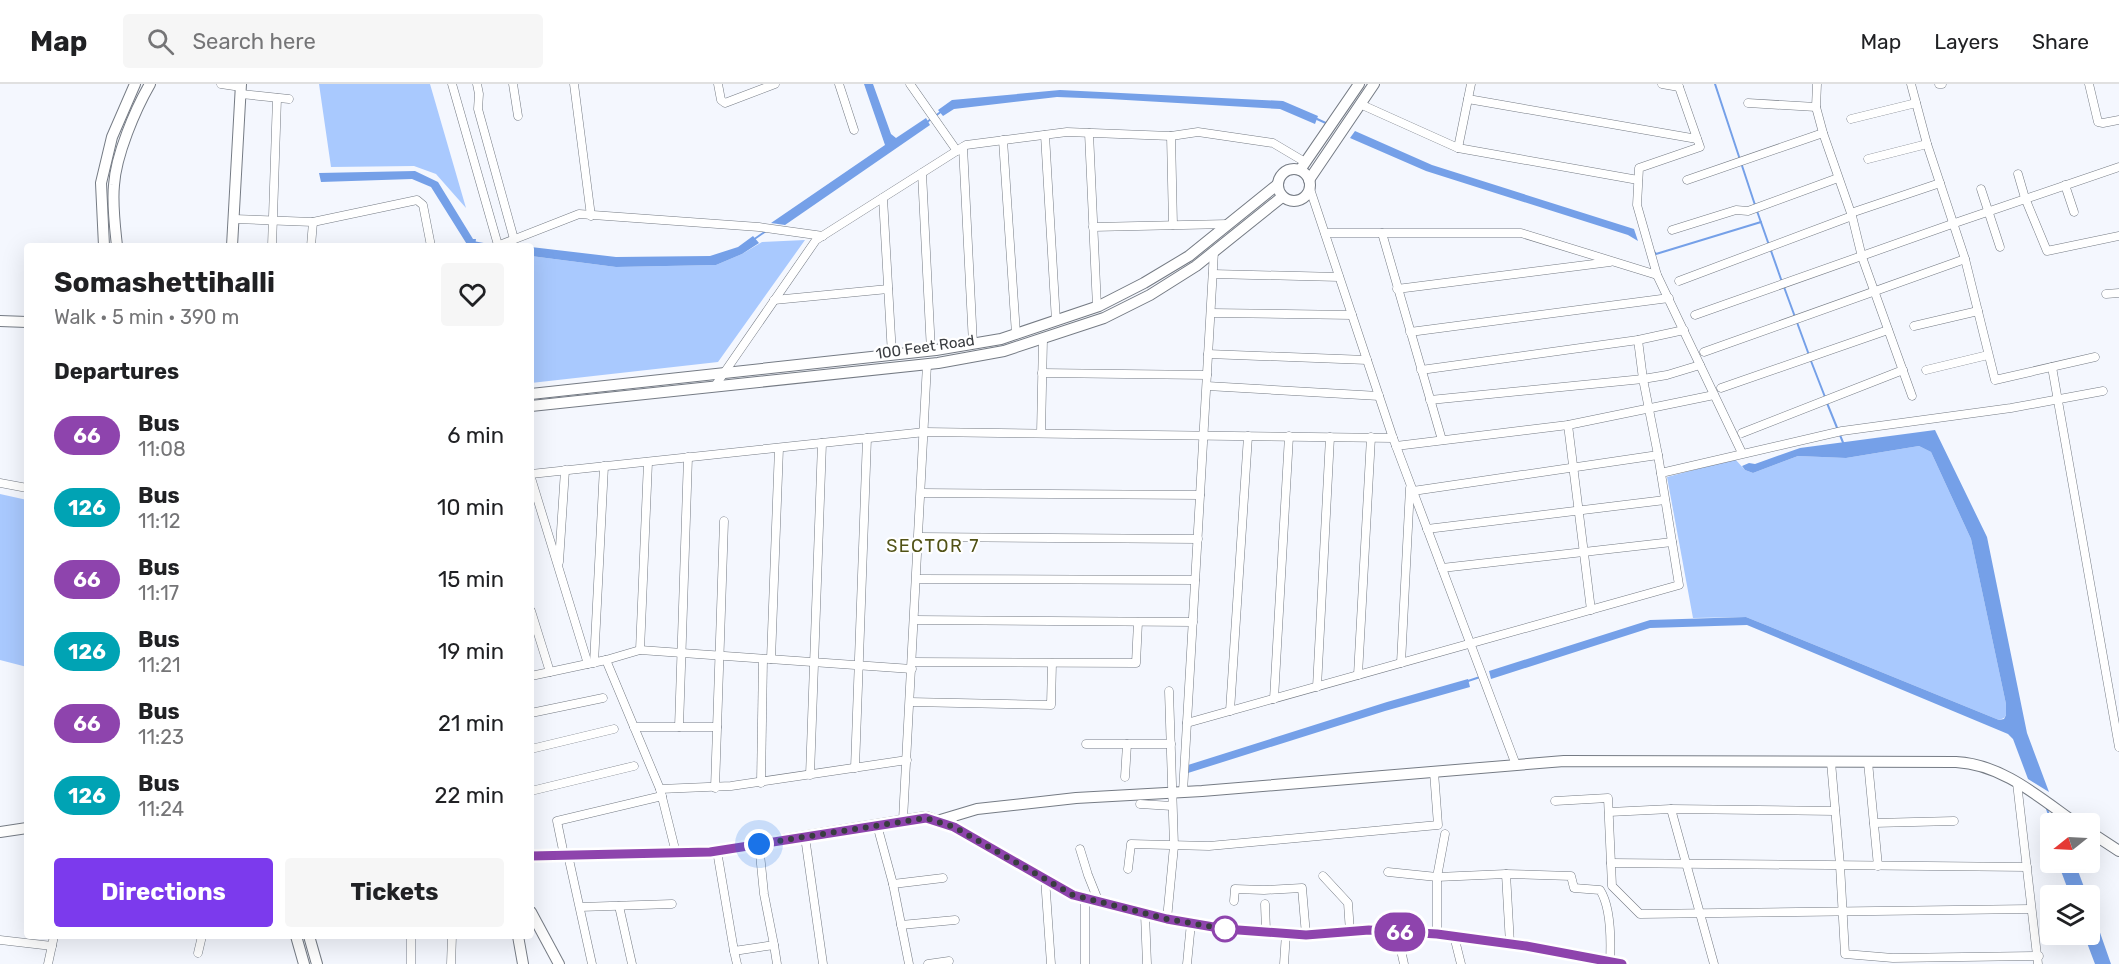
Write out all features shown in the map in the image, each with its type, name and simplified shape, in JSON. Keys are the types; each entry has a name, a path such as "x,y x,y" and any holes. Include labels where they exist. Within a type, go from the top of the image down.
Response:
{"street":[{"path":"104,243 101,183 112,137 135,84"},
{"path":"117,243 114,184 124,141 142,97 150,84"},
{"path":"220,84 289,99"},
{"path":"452,84 496,243"},
{"path":"477,84 478,109 512,240"},
{"path":"513,84 518,116"},
{"path":"574,84 591,216"},
{"path":"718,84 721,100 725,104 775,84"},
{"path":"839,84 854,130"},
{"path":"910,84 935,122 960,149 973,344"},
{"name":"100 Feet Road","path":"534,394 931,351 1016,334 1097,306 1144,284 1189,256 1277,185 1279,176 1286,170 1303,166 1359,84"},
{"path":"1309,184 1374,84"},
{"path":"1458,148 1471,84"},
{"path":"1662,84 1679,86 1700,147 1639,168 1637,205 1657,275 1742,453"},
{"path":"1817,84 1816,106 1823,133 1851,214 1862,257 1912,396"},
{"path":"1911,84 1927,144 1965,259 1995,380 2095,357"},
{"path":"2089,84 2098,122 2119,120"},
{"path":"232,243 241,88"},
{"path":"272,243 277,98"},
{"path":"1468,99 1697,139"},
{"path":"1748,103 1816,106"},
{"path":"1851,119 1916,103"},
{"path":"1360,104 1458,148 1638,180"},
{"path":"715,386 816,240 960,149 1004,140 1068,132 1171,136 1198,132 1273,143 1303,166 1393,438 1516,765"},
{"path":"1089,133 1097,306"},
{"path":"1687,180 1823,133"},
{"path":"1045,135 1056,321"},
{"path":"1171,136 1173,225"},
{"path":"1004,140 1016,334"},
{"path":"1868,159 1927,144"},
{"path":"1695,315 2119,167"},
{"path":"922,173 931,351"},
{"path":"2018,174 2046,251 2119,236"},
{"path":"1672,230 1736,210 1756,208 1838,178"},
{"path":"1679,281 1851,214 1940,183"},
{"name":"100 Feet Road","path":"534,406 927,364 1004,351 1104,318 1150,295 1196,266 1282,197 1297,201 1305,197 1309,184"},
{"path":"2065,184 2074,212"},
{"path":"1277,185 1282,197"},
{"path":"1981,189 2000,248"},
{"path":"883,198 892,355"},
{"path":"234,219 313,222 417,200 423,205 430,243"},
{"path":"504,243 579,214 783,230 823,236"},
{"path":"311,243 313,222"},
{"path":"1093,227 1228,224"},
{"path":"1325,233 1521,233 1657,275"},
{"path":"1382,233 1442,440"},
{"path":"1167,919 1174,846 1172,806 1178,792 1187,723 1214,251"},
{"path":"1704,352 1965,259"},
{"path":"1397,289 1612,262"},
{"path":"1213,274 1339,277"},
{"path":"774,300 888,289"},
{"path":"2106,294 2119,293"},
{"path":"1410,332 1669,298"},
{"path":"1914,326 1978,311"},
{"path":"1211,313 1352,315"},
{"path":"0,321 24,322"},
{"path":"1421,370 1638,340 1684,330"},
{"path":"1721,388 1888,330"},
{"path":"1041,433 1043,339"},
{"path":"1187,723 1679,585 1638,340"},
{"path":"1208,354 1367,360"},
{"path":"1926,370 1988,355"},
{"path":"903,820 927,364"},
{"path":"1430,400 1667,375 1700,365"},
{"path":"2052,367 2119,747"},
{"path":"1742,433 1903,370"},
{"path":"1042,373 1207,375"},
{"path":"1207,386 1379,396"},
{"path":"1661,473 1842,431 2011,408 2103,391"},
{"path":"1396,446 1568,425 1714,394"},
{"path":"1568,425 1591,610"},
{"path":"534,475 565,470 924,432 1393,438"},
{"path":"1230,711 1248,436"},
{"path":"1274,699 1289,436"},
{"path":"1317,687 1330,437"},
{"path":"1358,675 1371,437"},
{"path":"855,768 867,438"},
{"path":"810,775 822,443"},
{"path":"761,783 779,447"},
{"path":"1412,488 1658,455"},
{"path":"679,727 688,457"},
{"path":"640,650 648,462"},
{"path":"591,663 604,466"},
{"path":"559,569 565,470"},
{"path":"0,483 24,487"},
{"path":"534,486 591,663"},
{"path":"1401,663 1412,488"},
{"path":"921,493 1200,495"},
{"path":"1427,529 1665,500"},
{"path":"715,788 724,521"},
{"path":"919,537 1198,539"},
{"path":"1442,568 1672,542"},
{"path":"917,579 1196,580"},
{"path":"534,621 550,672"},
{"path":"914,621 1193,622"},
{"path":"534,675 606,660 640,650 859,665 1136,663 1138,622"},
{"path":"606,660 661,793 676,853"},
{"path":"910,702 1051,705 1052,663"},
{"path":"1169,691 1171,744 1178,792"},
{"path":"534,712 603,698"},
{"path":"634,728 717,727"},
{"path":"534,748 614,729"},
{"path":"1086,744 1171,744"},
{"path":"1125,777 1127,744"},
{"path":"592,964 580,907 557,821 661,793 761,783 907,760"},
{"path":"937,821 977,809 1076,798 1564,761 1965,762 1992,769 2062,813"},
{"path":"1831,762 1845,954 1893,958 2038,960 2017,783"},
{"path":"1868,762 1878,866"},
{"path":"534,790 634,766"},
{"path":"1128,869 1131,844 1209,846 1438,825 1434,772"},
{"path":"1556,801 1608,798 1612,886 1640,914 2031,909"},
{"path":"1140,804 1172,806"},
{"path":"1609,812 1671,809 1835,811"},
{"path":"1671,809 1714,964"},
{"path":"534,856 717,851 926,818 954,827 1073,895 1167,919 1225,929 1306,935 1350,932 1437,934 1510,944 1562,958 1622,964"},
{"path":"1874,823 1954,821"},
{"path":"877,825 893,884 909,964"},
{"path":"0,832 24,829"},
{"path":"1437,934 1437,877 1445,834"},
{"path":"805,837 823,964"},
{"path":"2100,839 2119,851"},
{"path":"759,844 764,894 777,964"},
{"path":"1080,849 1098,900"},
{"path":"717,851 737,964"},
{"path":"1611,863 2027,867"},
{"path":"1388,872 1437,877 1506,874 1571,876 1574,888 1600,890 1605,897 1611,942 1610,962"},
{"path":"1506,874 1510,944"},
{"path":"1323,876 1348,903 1350,932"},
{"path":"893,884 943,878"},
{"path":"1045,878 1051,964"},
{"path":"1234,901 1234,889 1302,888 1306,935"},
{"path":"1084,898 1085,964"},
{"path":"580,907 672,904"},
{"path":"1264,904 1266,931"},
{"path":"619,906 632,964"},
{"path":"1145,914 1147,964"},
{"path":"534,918 559,964"},
{"path":"900,925 955,920"},
{"path":"1187,964 1191,923"},
{"path":"1397,932 1404,964"},
{"path":"1284,964 1286,933"},
{"path":"1454,936 1461,964"},
{"path":"48,964 53,939"},
{"path":"198,953 201,939"},
{"path":"297,939 304,964"},
{"path":"310,939 317,964"},
{"path":"411,939 411,964"},
{"path":"452,939 452,964"},
{"path":"519,939 523,964"},
{"path":"0,940 52,946"},
{"path":"734,951 774,945"},
{"path":"928,964 949,962"}],"shaded area":[{"path":"319,84 430,84 466,208 436,174 414,166 331,167"},
{"path":"864,84 873,84 891,134 896,138 926,118 930,125 785,225 771,223 885,145"},
{"path":"1060,90 1283,101 1318,116 1315,124 1280,109 1057,97 954,109 943,116 938,110 952,100"},
{"path":"1355,131 1432,165 1634,229 1638,241 1628,235 1426,171 1350,138"},
{"path":"415,171 438,182 473,239 476,239 475,243 466,243 431,187 412,179 321,182 319,173"},
{"path":"753,236 759,243 742,254 716,265 616,267 534,256 534,247 616,257 710,256 738,247"},
{"path":"805,240 718,362 534,383 534,256 616,267 716,265 762,242"},
{"path":"1935,430 1987,537 2027,733 2049,792 2028,779 2013,739 2008,734 1747,625 1650,628 1491,679 1489,671 1650,620 1746,617 1999,720 2004,719 2006,704 1971,539 1931,452 1919,446 1846,458 1798,456 1753,473 1742,466 1749,463 1755,464 1800,448"},
{"path":"1919,446 1931,452 1971,539 2006,704 2006,715 1999,720 1746,617 1693,618 1667,477 1735,459 1745,470 1753,473 1798,456 1846,458"},
{"path":"0,494 24,499 24,666 0,660"},
{"path":"1468,679 1470,687 1385,711 1188,773 1188,765"},
{"path":"2062,873 2079,873 2083,885 2066,885"},
{"path":"2100,933 2111,964 2095,964 2088,945 2100,945"}],"waterway":[{"path":"1715,84 1755,205"},
{"path":"927,122 942,111"},
{"path":"1317,119 1328,124"},
{"path":"1757,211 1782,282"},
{"path":"1653,250 1656,254 1761,222"},
{"path":"753,240 766,231"},
{"path":"473,242 478,243"},
{"path":"1784,287 1809,355"},
{"path":"1811,361 1825,397"},
{"path":"1827,403 1844,445"},
{"path":"1468,681 1480,677"},
{"path":"2046,806 2048,813"}],"bus line":[{"name":"66","path":"534,856 710,852 926,818 954,827 1073,895 1167,919 1225,929 1306,935 1369,930 1437,934 1526,946 1622,964"}],"district":[{"name":"SECTOR 7","path":"933,546"}],"route":[{"path":"759,844 926,818 954,827 1073,895 1167,919 1225,929"}]}
